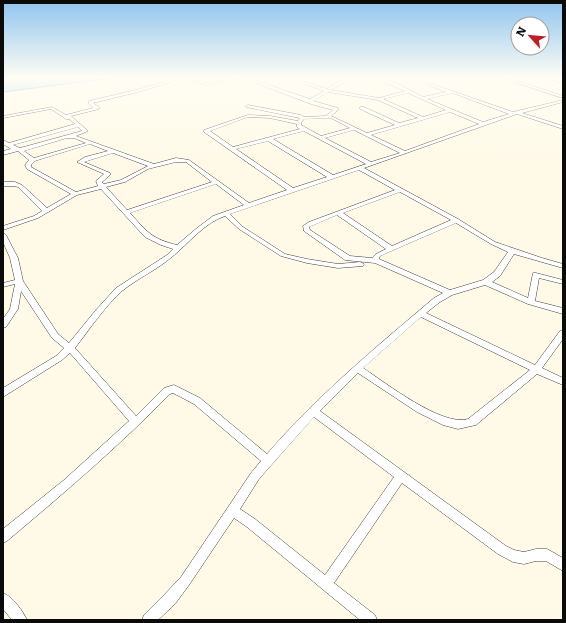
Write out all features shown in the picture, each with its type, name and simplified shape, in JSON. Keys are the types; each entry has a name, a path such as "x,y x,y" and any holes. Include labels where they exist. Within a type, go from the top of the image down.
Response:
{"street":[{"path":"68,118 72,114 96,107"},
{"path":"253,107 303,118 334,118 406,153"},
{"path":"327,117 336,109 329,107"},
{"path":"397,107 422,118"},
{"path":"443,107 483,124"},
{"path":"498,107 563,128"},
{"path":"3,393 45,368 70,348 119,290 169,256 206,223 226,213 248,205 406,153 515,113 539,107"},
{"path":"3,117 52,108 86,131 67,138"},
{"path":"362,108 398,125"},
{"path":"368,134 450,110"},
{"path":"292,190 206,131 248,116 270,117 299,123 299,126 370,164"},
{"path":"299,123 303,118"},
{"path":"9,145 78,125"},
{"path":"320,138 354,128"},
{"path":"231,149 305,129"},
{"path":"3,153 75,137 153,166"},
{"path":"268,139 332,177"},
{"path":"3,142 18,149 32,160"},
{"path":"75,194 29,168 28,165 33,162 32,160 90,143"},
{"path":"113,151 80,161 108,174 99,181 102,187 142,231 154,241 179,248"},
{"path":"3,228 25,222 75,194 123,181 141,170 176,160 184,160 248,205"},
{"path":"359,168 456,220 493,243 512,252 563,266"},
{"path":"125,213 217,182"},
{"path":"3,184 15,184 20,186 46,211"},
{"path":"401,190 311,222 305,228 307,231 345,257 353,260 377,262 449,292"},
{"path":"226,213 241,228 284,255 307,261 338,266 377,262"},
{"path":"338,213 391,249"},
{"path":"377,262 375,257 378,255 456,220"},
{"path":"3,235 14,258 20,281 34,307 55,336 70,348 136,422"},
{"path":"149,620 185,581 255,476 314,411 358,369 437,300 449,292 486,282 497,274 512,252"},
{"path":"531,302 536,275 563,282"},
{"path":"3,285 20,281"},
{"path":"3,325 14,309 20,281"},
{"path":"486,282 531,302 563,311"},
{"path":"421,314 563,382"},
{"path":"358,369 423,411 448,422 458,425 466,424 472,422 538,369 560,344 563,334"},
{"path":"3,536 68,483 136,422 167,390 174,389 197,401 268,461"},
{"path":"314,411 512,556 524,558 536,555 547,555 563,565"},
{"path":"326,584 401,475"},
{"path":"231,512 239,514 251,522 370,620"},
{"path":"4,603 20,620"}]}
